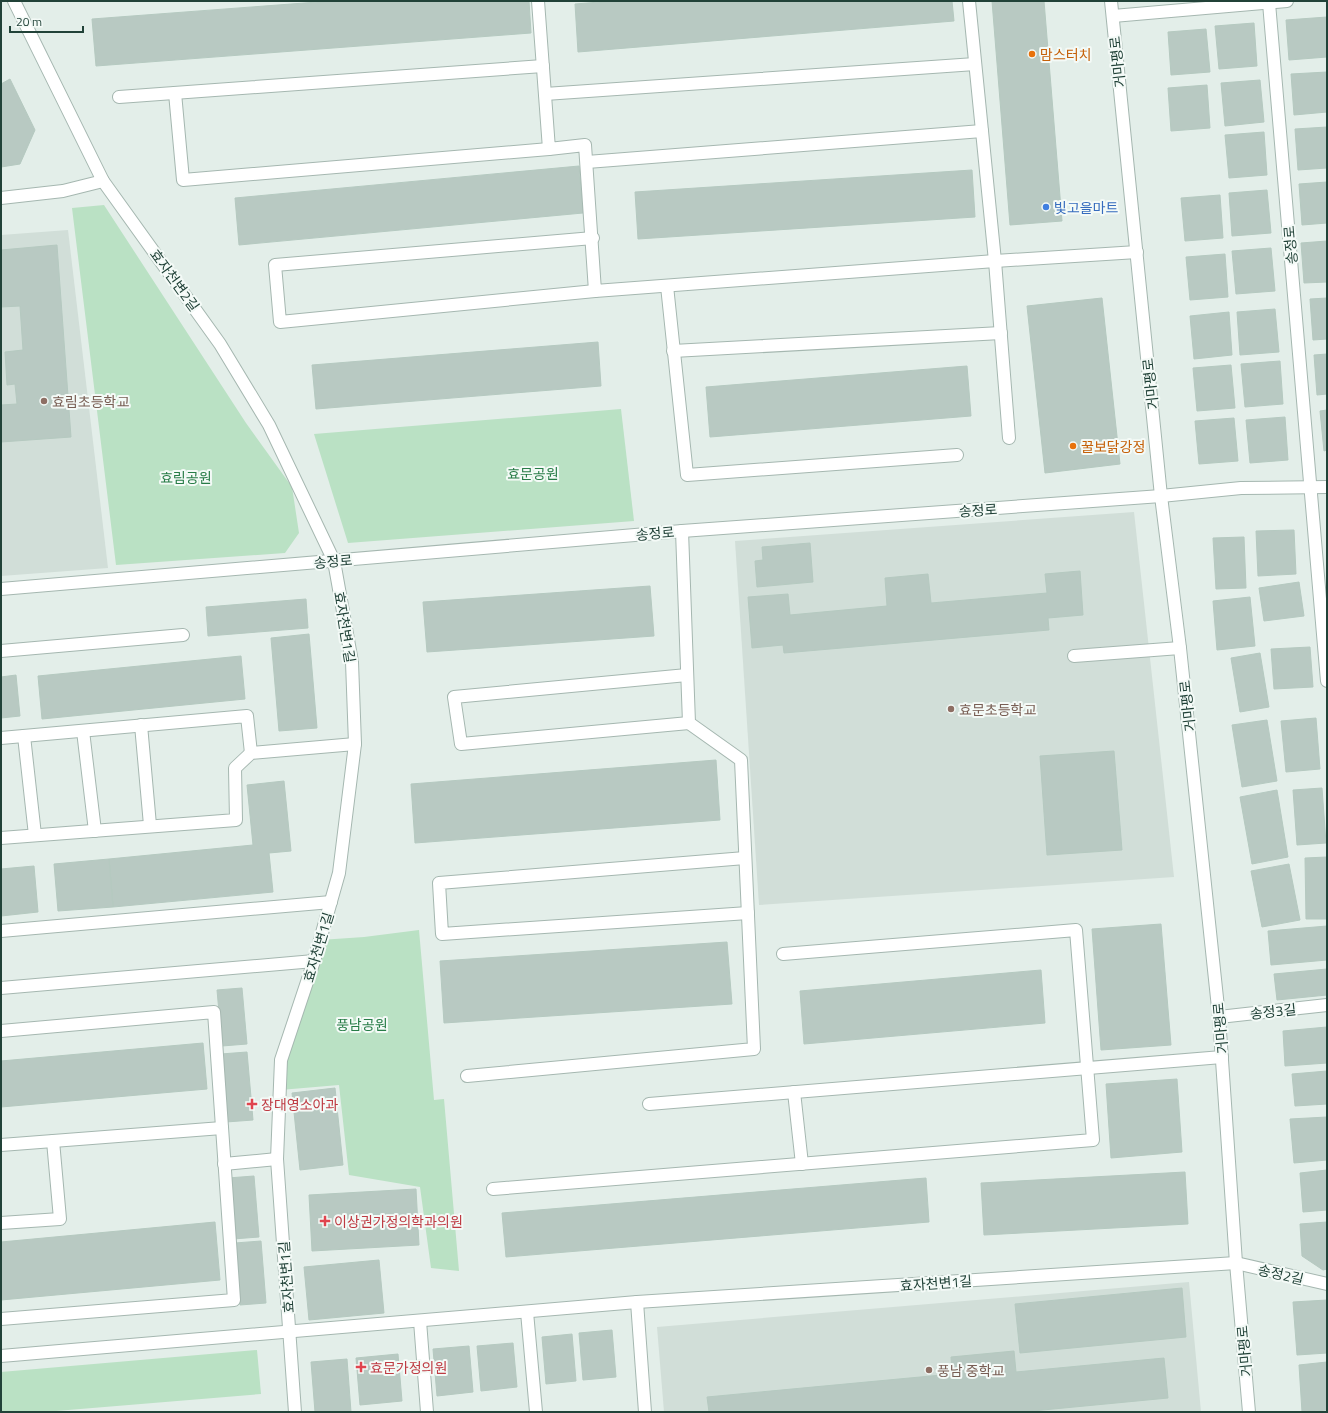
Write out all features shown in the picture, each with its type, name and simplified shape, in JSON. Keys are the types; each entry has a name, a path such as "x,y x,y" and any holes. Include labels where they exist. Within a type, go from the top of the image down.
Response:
{"street":[{"name":"효자천변2길","path":"14,1 103,181 224,351 269,425 334,561"},
{"path":"538,1 549,149"},
{"path":"969,1 995,261 1009,438"},
{"name":"거마평로","path":"1111,1 1161,496 1180,648 1219,1017 1236,1263 1249,1412"},
{"path":"1113,16 1287,1"},
{"name":"송정로","path":"1269,3 1327,681"},
{"path":"545,94 975,64"},
{"path":"119,97 543,66"},
{"path":"175,93 183,180 585,145 593,238 595,291"},
{"path":"587,162 982,131"},
{"path":"1,198 63,191 103,181"},
{"path":"593,238 275,265 280,322 595,291 995,261 1137,252"},
{"path":"667,286 687,475 957,455"},
{"path":"673,351 1001,333"},
{"name":"송정로","path":"1,589 682,531 1161,496 1240,488 1327,487"},
{"path":"682,531 689,723"},
{"name":"효자천변1길","path":"295,1412 277,1159 281,1060 314,961 339,873 354,744 352,662 334,561"},
{"path":"1,651 183,635"},
{"path":"1074,656 1180,648"},
{"path":"467,1076 754,1049 741,760 689,723 461,744 454,697 687,675"},
{"path":"1,738 247,716 251,753"},
{"path":"141,726 150,825"},
{"path":"83,731 95,831"},
{"path":"24,736 35,835"},
{"path":"1,838 150,825 236,820 236,768 251,753 354,744"},
{"path":"745,858 439,883 442,934 748,913"},
{"path":"1,931 331,902"},
{"path":"493,1189 1093,1140 1076,930 784,954"},
{"path":"1,988 314,961"},
{"name":"송정3길","path":"1219,1017 1327,1005"},
{"path":"1,1031 214,1012 234,1300 1,1319"},
{"path":"649,1104 1222,1057"},
{"path":"794,1092 802,1164"},
{"path":"1,1146 222,1128"},
{"path":"1,1223 60,1219 53,1141"},
{"path":"224,1164 277,1159"},
{"name":"효자천변1길","path":"1,1356 637,1302 1236,1263"},
{"name":"송정2길","path":"1236,1263 1327,1284"},
{"path":"637,1302 645,1412"},
{"path":"527,1312 536,1412"},
{"path":"420,1321 427,1412"}],"shaded area":[{"name":"효림초등학교","path":"68,230 108,568 1,576 1,235"},
{"name":"효문초등학교","path":"1134,512 1174,877 759,905 735,541"},
{"name":"풍남 중학교","path":"1189,1282 1201,1412 664,1412 657,1327"}],"green space":[{"name":"효림공원","path":"104,205 246,423 292,487 299,533 285,553 116,565 72,208"},
{"name":"효문공원","path":"621,409 634,521 348,543 314,434"},
{"name":"풍남공원","path":"419,930 434,1100 444,1099 459,1271 431,1268 420,1187 349,1175 339,1085 280,1090 281,1060 320,940 364,937"},
{"path":"257,1350 261,1394 44,1412 1,1412 1,1372"}],"building":[{"path":"331,1 529,1 531,33 96,66 92,19"},
{"path":"612,1 952,1 954,21 578,52 575,4"},
{"path":"992,1 1044,1 1062,221 1010,225"},
{"path":"1327,17 1327,57 1289,60 1286,20"},
{"path":"1254,23 1257,66 1219,69 1215,26"},
{"path":"1206,29 1210,72 1171,75 1168,32"},
{"path":"1327,72 1327,112 1294,115 1291,74"},
{"path":"10,79 35,130 20,164 1,167 1,84"},
{"path":"1260,80 1264,122 1225,126 1221,83"},
{"path":"1207,85 1210,128 1171,131 1168,88"},
{"path":"1327,127 1327,168 1298,170 1295,129"},
{"path":"1264,132 1267,175 1229,178 1225,135"},
{"path":"579,166 583,213 239,245 235,198"},
{"path":"972,170 975,217 638,239 635,192"},
{"path":"1327,182 1327,223 1302,225 1299,184"},
{"path":"1267,190 1271,233 1232,236 1229,193"},
{"path":"1220,195 1223,238 1185,241 1181,198"},
{"path":"1327,241 1327,282 1304,283 1301,243"},
{"path":"57,245 71,437 1,442 1,405 17,404 15,384 7,385 5,352 23,350 20,306 1,307 1,250"},
{"path":"1271,248 1275,291 1236,294 1232,251"},
{"path":"1225,254 1228,297 1190,300 1186,257"},
{"path":"1102,298 1120,464 1045,473 1027,306"},
{"path":"1327,298 1327,339 1313,340 1310,299"},
{"path":"1275,309 1279,352 1240,355 1237,312"},
{"path":"1229,312 1232,355 1194,359 1190,316"},
{"path":"598,342 601,386 316,409 312,365"},
{"path":"1327,354 1327,394 1317,395 1314,355"},
{"path":"1280,361 1283,404 1245,407 1241,364"},
{"path":"1231,365 1235,408 1197,411 1193,368"},
{"path":"967,366 971,416 710,437 706,387"},
{"path":"1327,410 1327,450 1324,451 1320,411"},
{"path":"1285,417 1288,460 1250,463 1246,420"},
{"path":"1234,418 1238,461 1199,464 1195,421"},
{"path":"1294,530 1296,574 1258,576 1256,531"},
{"path":"1244,537 1246,588 1216,589 1213,538"},
{"path":"810,543 813,582 757,587 755,561 763,560 762,547"},
{"path":"1080,571 1083,615 1048,618 1049,630 784,653 783,645 752,648 748,597 788,594 790,615 887,606 885,578 928,574 931,603 1047,593 1045,574"},
{"path":"1299,582 1304,616 1264,621 1259,588"},
{"path":"650,586 654,636 427,652 423,602"},
{"path":"1250,597 1255,646 1217,650 1213,601"},
{"path":"306,599 308,628 208,636 206,607"},
{"path":"309,634 317,728 279,731 271,638"},
{"path":"1310,647 1313,687 1274,689 1271,649"},
{"path":"1260,653 1269,707 1240,712 1231,658"},
{"path":"241,656 245,699 42,719 38,676"},
{"path":"16,675 20,716 1,718 1,677"},
{"path":"1316,718 1320,769 1286,772 1281,721"},
{"path":"1267,720 1277,781 1242,787 1232,725"},
{"path":"1114,751 1122,850 1047,855 1040,756"},
{"path":"716,760 720,820 415,843 411,784"},
{"path":"284,781 291,851 269,853 273,892 113,907 109,859 253,845 247,785"},
{"path":"1322,788 1326,843 1297,845 1293,790"},
{"path":"1277,790 1288,857 1252,864 1240,797"},
{"path":"1327,857 1327,919 1306,919 1305,858"},
{"path":"109,859 113,907 58,911 54,864"},
{"path":"1289,864 1300,920 1262,927 1251,871"},
{"path":"34,866 38,912 1,916 1,869"},
{"path":"1161,924 1171,1045 1101,1050 1092,929"},
{"path":"1327,926 1327,960 1271,965 1268,931"},
{"path":"727,942 732,1004 444,1023 440,961"},
{"path":"1327,969 1327,995 1277,1000 1274,974"},
{"path":"1041,970 1045,1023 804,1044 800,991"},
{"path":"242,988 247,1044 222,1046 217,990"},
{"path":"1327,1027 1327,1063 1285,1066 1283,1031"},
{"path":"203,1043 207,1089 1,1107 1,1061"},
{"path":"247,1052 253,1120 226,1122 221,1054"},
{"path":"1327,1071 1327,1104 1295,1106 1292,1074"},
{"path":"1177,1079 1182,1152 1111,1158 1106,1084"},
{"path":"335,1088 343,1165 300,1170 292,1093"},
{"path":"1327,1117 1327,1160 1294,1163 1290,1119"},
{"path":"1327,1170 1327,1210 1303,1212 1300,1173"},
{"path":"1185,1172 1188,1224 984,1235 981,1183"},
{"path":"254,1176 259,1237 233,1239 228,1178"},
{"path":"926,1178 929,1222 506,1257 502,1213"},
{"path":"416,1189 419,1245 312,1251 309,1195"},
{"path":"215,1222 220,1280 1,1300 1,1242"},
{"path":"1327,1222 1327,1269 1323,1270 1302,1256 1300,1224"},
{"path":"261,1241 266,1303 240,1305 235,1243"},
{"path":"379,1260 384,1313 309,1320 304,1267"},
{"path":"1182,1288 1186,1337 1020,1353 1015,1304"},
{"path":"1327,1300 1327,1353 1297,1355 1293,1302"},
{"path":"612,1330 616,1377 583,1380 579,1333"},
{"path":"572,1334 576,1381 546,1384 542,1337"},
{"path":"513,1343 517,1387 481,1391 477,1346"},
{"path":"469,1346 473,1392 437,1396 433,1349"},
{"path":"1014,1351 1016,1372 1164,1358 1168,1398 1022,1412 709,1412 707,1397 952,1374 951,1357"},
{"path":"398,1354 402,1401 360,1405 356,1358"},
{"path":"347,1359 351,1412 315,1412 311,1362"},
{"path":"1327,1362 1327,1410 1302,1412 1299,1365"}],"place":[{"name":"맘스터치","path":"1032,54"},
{"name":"빛고을마트","path":"1046,207"},
{"name":"효림초등학교","path":"44,401"},
{"name":"꿀보닭강정","path":"1073,446"},
{"name":"효문초등학교","path":"951,709"},
{"name":"장대영소아과","path":"252,1104"},
{"name":"이상권가정의학과의원","path":"325,1221"},
{"name":"효문가정의원","path":"361,1367"},
{"name":"풍남 중학교","path":"929,1370"}]}
